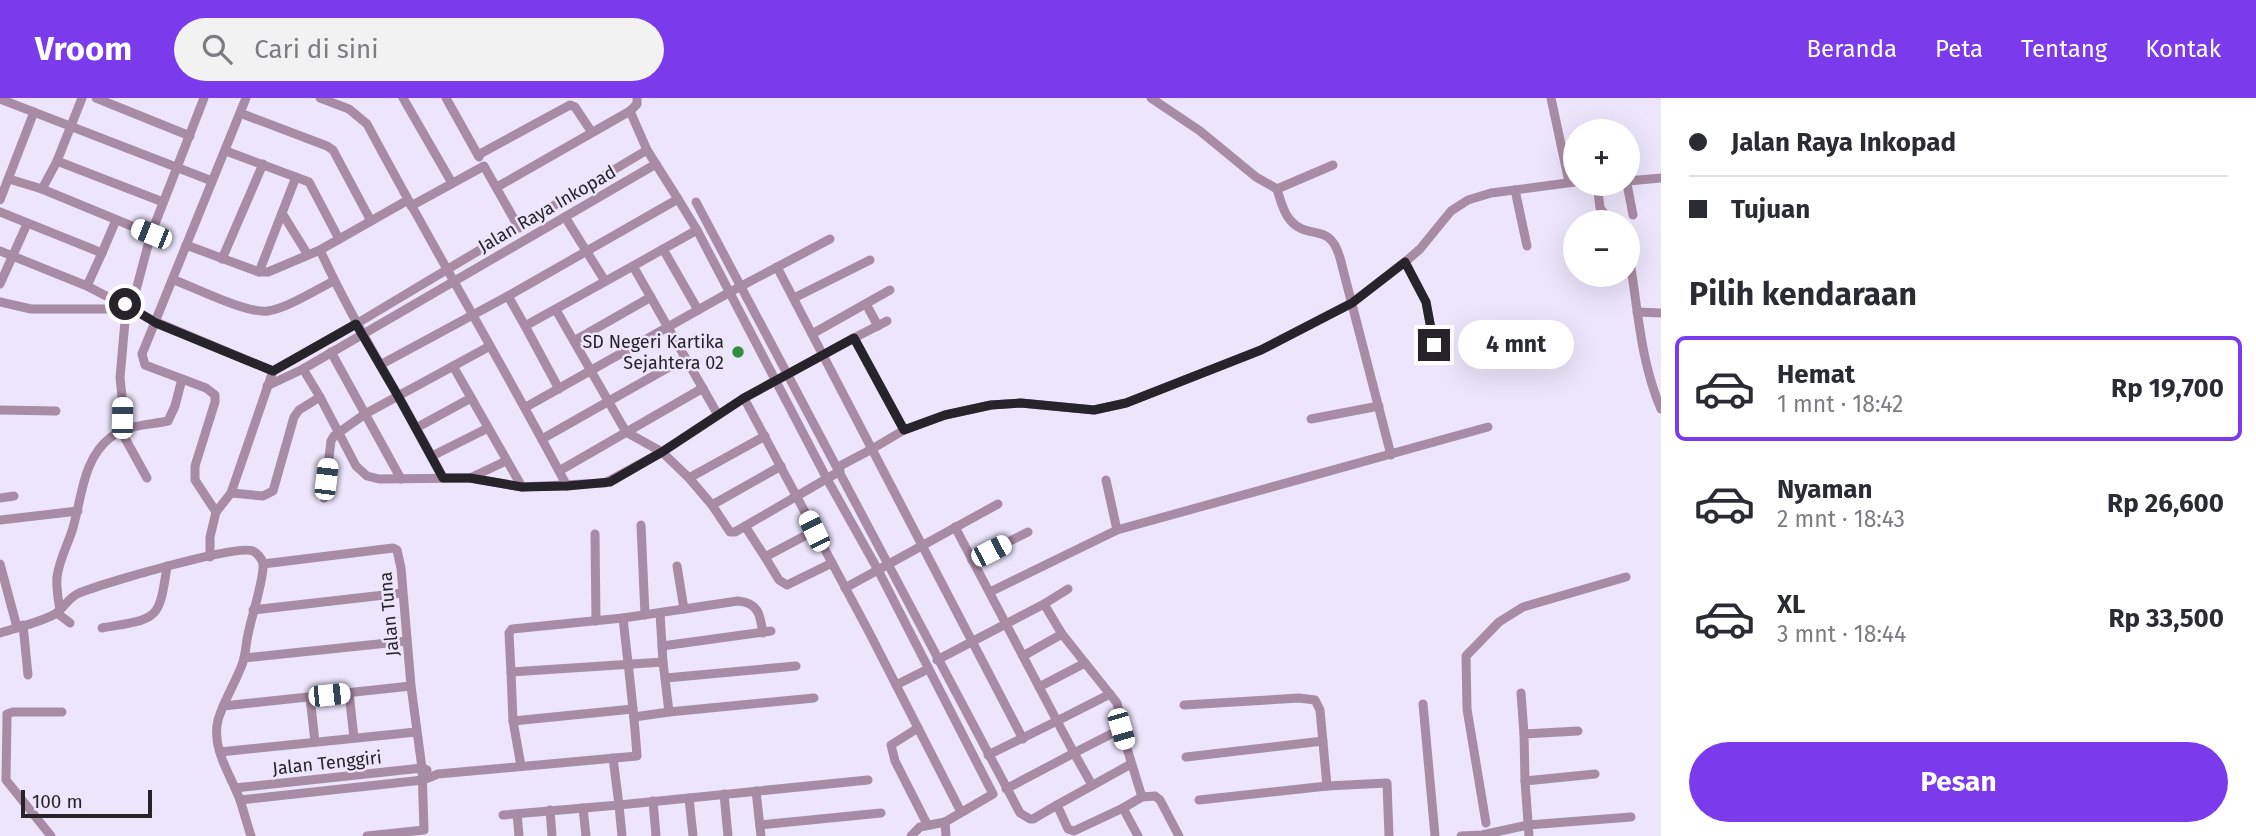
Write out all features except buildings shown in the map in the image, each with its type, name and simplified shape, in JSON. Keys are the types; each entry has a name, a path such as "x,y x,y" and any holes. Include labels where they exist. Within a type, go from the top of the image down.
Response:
{"street":[{"path":"42,190 57,161 82,98"},
{"path":"96,98 190,136"},
{"path":"216,512 195,480 194,474 215,395 206,388 143,363 142,354 246,98"},
{"path":"320,98 349,109 368,124 472,316 526,407 567,486"},
{"path":"403,98 452,183"},
{"path":"446,98 519,228"},
{"path":"497,187 630,111 637,104 637,98"},
{"path":"1151,98 1200,131 1256,177 1277,189 1289,220 1303,228 1329,236 1334,241 1391,455"},
{"path":"1551,98 1563,146"},
{"path":"147,478 121,431 120,379 128,309 151,234 178,169 201,99"},
{"path":"0,100 212,181"},
{"path":"478,155 570,105 575,107 591,131"},
{"path":"630,111 647,150 697,230 887,564 1020,813 1034,819 1131,764"},
{"path":"0,201 34,112"},
{"path":"240,113 333,150 371,221"},
{"path":"226,150 309,181 339,239"},
{"name":"Jalan Raya Inkopad","path":"273,371 647,150"},
{"path":"57,161 163,202"},
{"path":"222,258 263,164"},
{"name":"Jalan Raya Inkopad","path":"267,386 303,369 656,164"},
{"path":"1277,189 1333,165"},
{"path":"186,245 258,272 271,271 320,250 371,221 484,166"},
{"path":"258,272 296,177"},
{"path":"1640,181 1661,178"},
{"path":"9,179 151,234"},
{"path":"555,310 626,432 662,452 712,505 730,532 735,532 904,430 945,415 1007,404 1077,409 1108,408 1261,350 1352,303 1420,249 1459,205 1476,196 1563,183"},
{"path":"1515,190 1527,246"},
{"path":"380,365 678,199"},
{"path":"696,202 741,286 781,377 834,474 877,570 993,793 945,822 920,827 911,836"},
{"path":"0,212 102,253"},
{"path":"282,213 308,255"},
{"path":"565,217 605,281"},
{"path":"87,286 116,220"},
{"path":"0,284 27,224"},
{"path":"525,326 697,230"},
{"path":"526,407 830,239"},
{"path":"663,249 698,310"},
{"path":"320,250 356,324 443,478"},
{"path":"0,251 87,286 156,323 273,371 231,493 216,512 210,537 210,557"},
{"path":"793,298 870,260"},
{"path":"1405,262 1426,302 1434,345"},
{"path":"633,266 719,415"},
{"path":"777,267 1023,739"},
{"path":"174,280 244,308 261,312 276,310 334,281"},
{"path":"1633,287 1647,369 1661,409"},
{"path":"812,334 890,290"},
{"path":"508,296 559,389"},
{"path":"574,341 651,297"},
{"path":"0,302 31,309 128,309"},
{"path":"866,304 878,326"},
{"path":"1637,312 1661,313"},
{"path":"303,369 356,466 362,473 373,478 470,478 522,487 567,486 610,482 662,452 744,398 887,321"},
{"path":"854,338 904,430"},
{"path":"324,498 331,441 338,433 365,414 490,346"},
{"path":"331,352 401,479"},
{"path":"542,439 685,358"},
{"path":"453,366 522,487"},
{"path":"70,623 59,611 58,572 94,457 104,442 121,431 168,421 182,379"},
{"path":"559,471 704,388"},
{"path":"231,493 263,496 273,491 294,416 320,397"},
{"path":"416,428 471,398"},
{"path":"744,398 961,812"},
{"path":"1311,419 1379,407"},
{"path":"0,410 57,411"},
{"path":"990,592 1117,530 1488,427"},
{"path":"432,456 488,428"},
{"path":"689,478 765,436"},
{"path":"470,478 506,461"},
{"path":"712,505 781,466"},
{"path":"1105,480 1117,530"},
{"path":"0,498 14,496"},
{"path":"845,588 998,503"},
{"path":"0,520 78,511"},
{"path":"641,525 645,615"},
{"path":"745,526 779,580 787,585 832,563"},
{"path":"955,527 1092,785"},
{"path":"765,557 814,531"},
{"path":"972,560 1028,532"},
{"path":"595,534 596,621"},
{"name":"Jalan Tuna","path":"263,564 393,548 397,550 422,768 424,833"},
{"path":"0,633 59,611 66,601 79,593 167,566 252,550 257,554 263,564 244,658 223,706 216,733 220,752 240,800 251,836"},
{"path":"0,564 20,626 28,675"},
{"path":"102,628 143,620 154,614 162,601 167,566"},
{"path":"677,566 684,609"},
{"path":"1487,832 1467,709 1466,656 1499,622 1523,607 1626,577"},
{"path":"937,660 1068,589"},
{"path":"253,610 402,593"},
{"path":"521,766 513,721 509,630 623,618 738,601 751,603 767,632 662,646"},
{"path":"1044,604 1062,634 1117,703 1121,729 1142,797"},
{"path":"660,613 669,712"},
{"path":"422,768 438,774 637,756 623,618"},
{"path":"1023,656 1062,634"},
{"path":"244,658 407,640"},
{"path":"511,672 663,662"},
{"path":"1039,687 1085,663"},
{"path":"666,678 796,666"},
{"path":"896,685 928,669"},
{"path":"223,706 411,686"},
{"path":"349,693 354,738"},
{"path":"1521,693 1529,836"},
{"path":"988,755 1110,694"},
{"path":"310,697 315,742"},
{"path":"513,721 669,712 814,698"},
{"path":"1184,705 1310,698 1318,704 1320,710 1326,786"},
{"path":"1423,704 1435,836"},
{"path":"51,836 3,781 3,736 7,713 62,712"},
{"path":"918,728 894,742 891,749 928,824"},
{"path":"1006,789 1121,729"},
{"path":"1524,734 1578,731"},
{"path":"220,752 416,732"},
{"path":"1186,757 1323,741"},
{"path":"613,758 622,836"},
{"name":"Jalan Tenggiri","path":"235,788 422,768"},
{"name":"Jalan Tenggiri","path":"240,800 423,780 438,774"},
{"path":"1525,781 1595,774"},
{"path":"503,815 868,780"},
{"path":"1199,800 1326,786 1387,783 1389,836"},
{"path":"756,791 761,836"},
{"path":"724,794 728,836"},
{"path":"1057,806 1068,829 1074,831 1142,797 1155,796 1160,800 1179,836"},
{"path":"689,798 693,836"},
{"path":"653,801 656,836"},
{"path":"583,808 586,836"},
{"path":"1123,808 1138,836"},
{"path":"550,810 552,836"},
{"path":"760,825 881,813"},
{"path":"517,814 519,836"},
{"path":"1461,836 1528,825 1631,817"},
{"path":"945,822 946,836"},
{"path":"367,836 424,833"}],"place":[{"name":"SD Negeri Kartika Sejahtera 02","path":"738,352"}],"route":[{"path":"125,304 156,323 273,371 356,324 443,478 470,478 522,487 601,484 617,479 744,398 854,338 904,430 945,415 991,405 1021,403 1094,410 1126,403 1261,350 1352,303 1405,262 1426,302 1434,345"}]}
